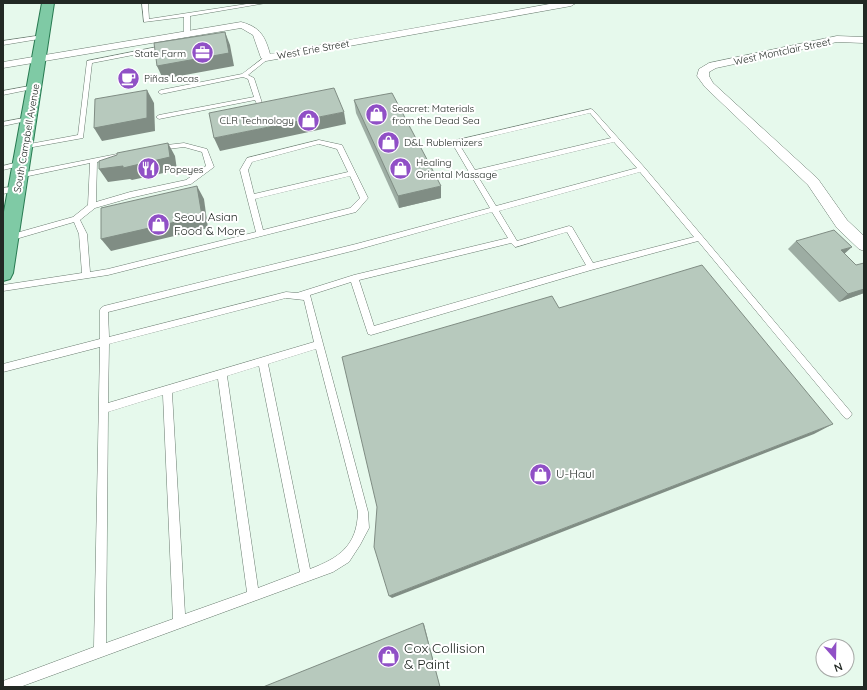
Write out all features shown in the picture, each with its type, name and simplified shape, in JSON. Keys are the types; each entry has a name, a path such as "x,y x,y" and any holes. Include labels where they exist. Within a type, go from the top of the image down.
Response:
{"main road":[{"name":"South Campbell Avenue","path":"3,273 15,180 24,147 35,88 48,3"}],"street":[{"name":"West Erie Street","path":"3,65 40,58 100,54 187,34 216,34 241,26 250,27 259,36 266,58 571,3"},
{"name":"West Montclair Street","path":"864,40 837,39 713,65 703,71 703,76 709,85 813,182 842,224 864,245"}],"lane":[{"path":"145,3 146,21 263,3"},
{"path":"187,15 187,34"},
{"path":"3,43 43,37"},
{"path":"24,147 81,137 89,62 100,54 170,46"},
{"path":"161,92 244,75 266,58"},
{"path":"244,75 251,78 260,107"},
{"path":"3,93 35,88"},
{"path":"159,117 257,98"},
{"path":"591,267 570,229 515,244 455,143 591,111 642,169 847,414"},
{"path":"3,124 29,119"},
{"path":"474,173 616,139"},
{"path":"3,288 108,272 260,234 353,210 364,198 340,147 319,142 249,160 244,170 260,234"},
{"path":"8,228 76,219 92,206 130,195 188,182 210,167 205,151 184,145 148,150"},
{"path":"3,168 15,180 127,154"},
{"path":"92,206 94,161"},
{"path":"100,652 105,342 104,310 356,247 642,169"},
{"path":"251,197 352,173"},
{"path":"76,219 83,234 86,276"},
{"path":"354,278 371,331 591,267 700,238"},
{"path":"300,295 354,278 513,240"},
{"path":"3,368 286,295 300,295 307,297 362,512 363,528 345,558 333,566 3,687"},
{"path":"103,409 320,344"},
{"path":"263,361 306,576"},
{"path":"222,373 253,595"},
{"path":"167,390 179,622"}],"building":[{"path":"225,32 229,53 157,66 154,43"},
{"path":"334,88 344,112 214,138 209,113"},
{"path":"147,90 147,118 94,128 95,99"},
{"path":"392,93 441,186 398,196 354,100"},
{"path":"168,143 170,157 123,168 123,166 99,169 99,161 117,155 117,153"},
{"path":"197,186 202,216 101,239 101,208"},
{"path":"834,230 852,247 841,250 856,265 864,263 864,289 848,294 796,241"},
{"name":"U-Haul","path":"702,265 833,424 389,596 374,547 377,507 342,357 552,296 559,308"},
{"name":"Cox Collision & Paint","path":"423,623 440,687 263,687"}],"place":[{"name":"State Farm","path":"202,53"},
{"name":"Piñas Locas","path":"129,78"},
{"name":"Seacret: Materials from the Dead Sea","path":"376,114"},
{"name":"CLR Technology","path":"309,120"},
{"name":"D&L Rublemizers","path":"389,142"},
{"name":"Healing Oriental Massage","path":"401,168"},
{"name":"Popeyes","path":"148,169"},
{"name":"Seoul Asian Food & More","path":"159,224"},
{"name":"U-Haul","path":"541,474"},
{"name":"Cox Collision & Paint","path":"388,656"}]}
